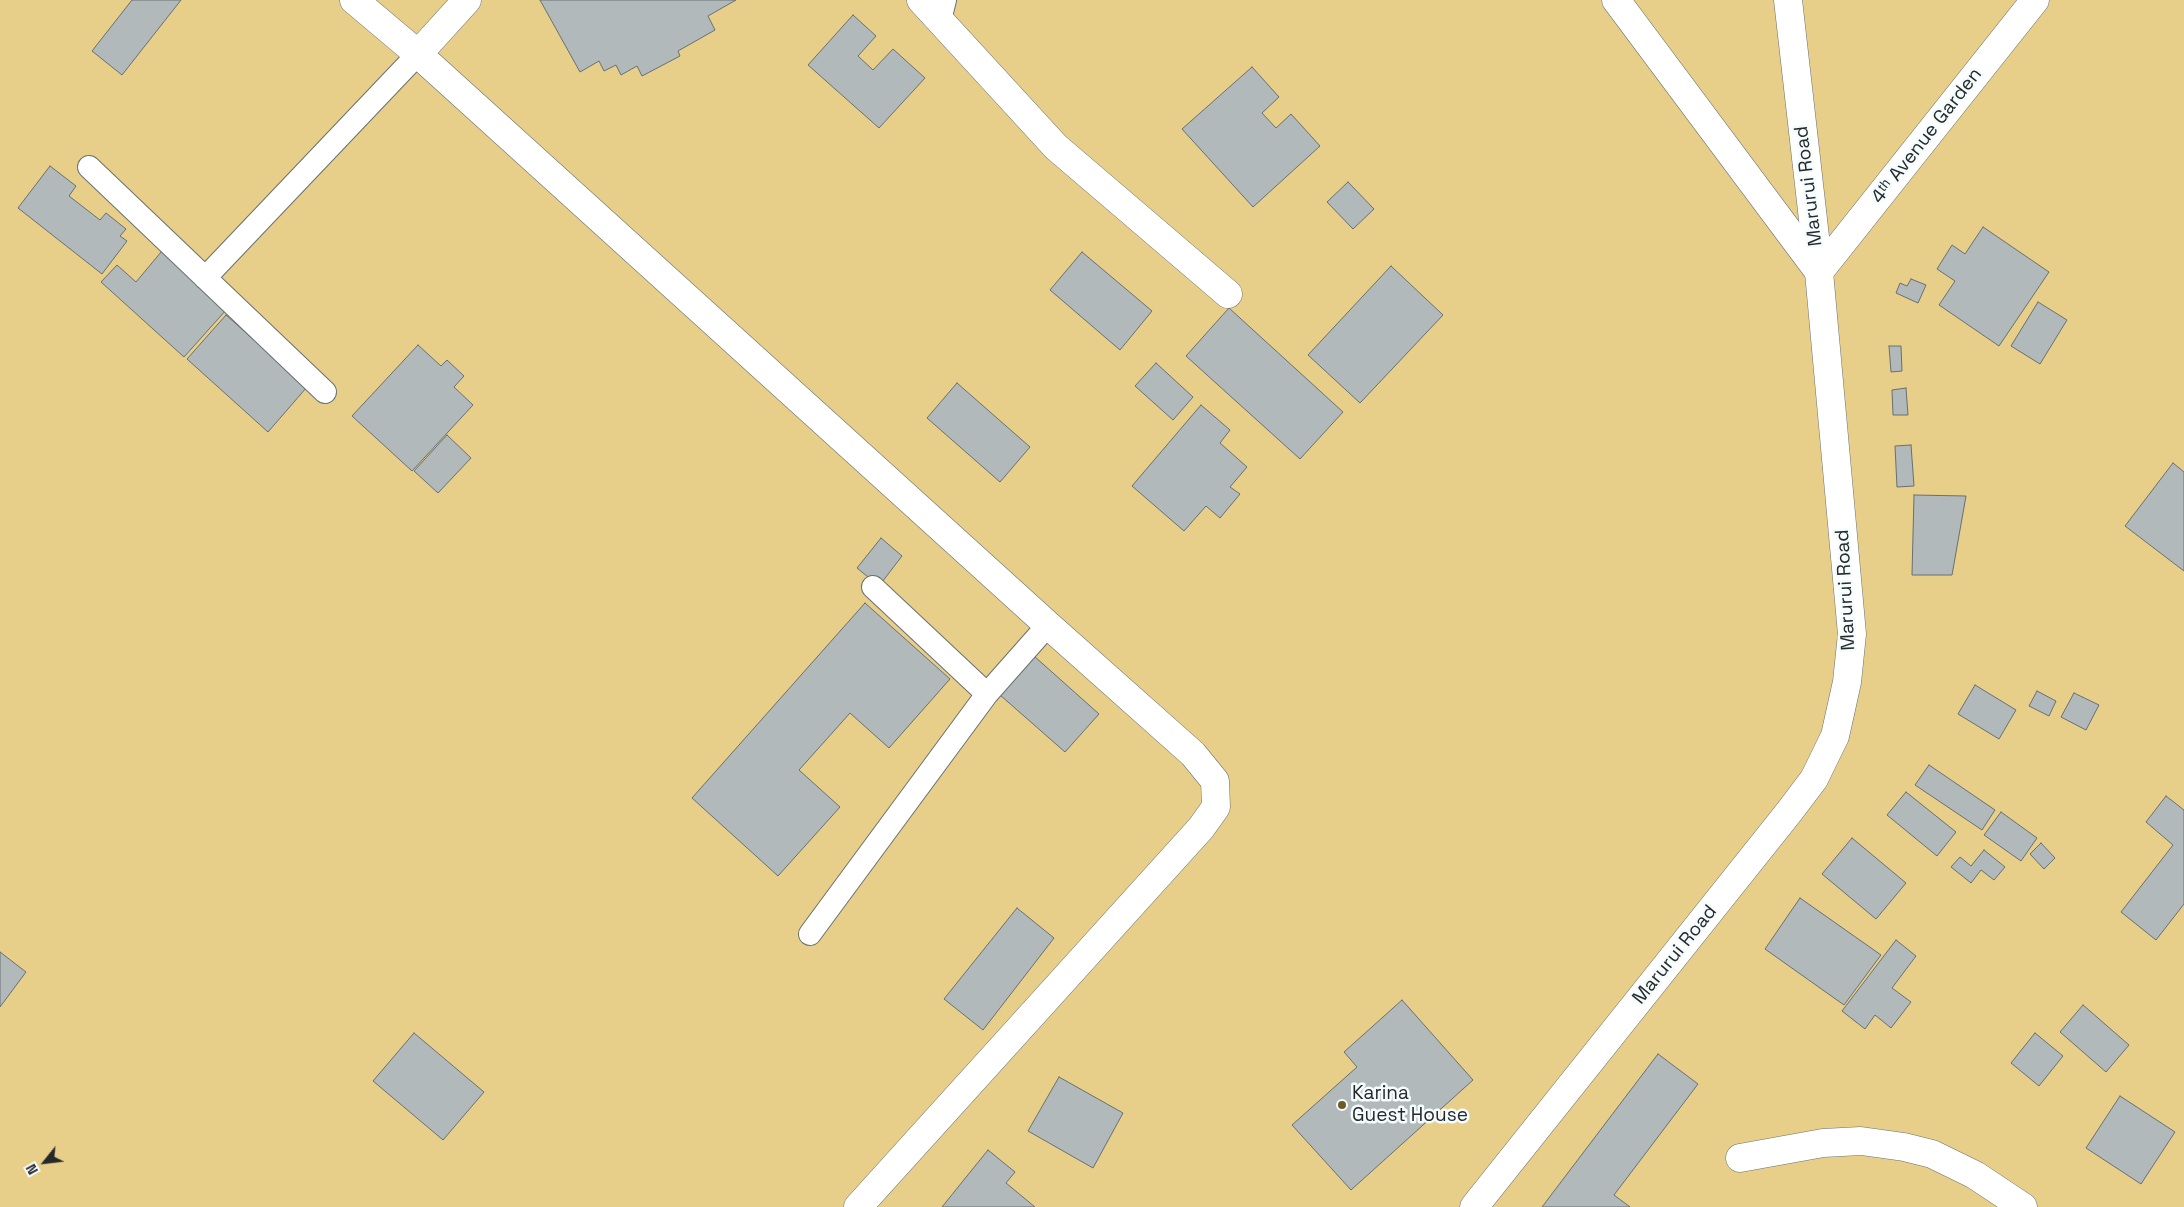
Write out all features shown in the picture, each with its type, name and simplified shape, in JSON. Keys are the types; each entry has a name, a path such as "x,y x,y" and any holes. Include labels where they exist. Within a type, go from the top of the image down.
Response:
{"street":[{"path":"354,0 418,54 1193,754 1215,782 1216,807 1201,828 858,1207"},
{"path":"418,54 468,0"},
{"path":"921,0 943,10 1056,147 1228,294"},
{"path":"1616,0 1819,272"},
{"name":"Marurui Road","path":"1474,1207 1790,812 1814,779 1835,736 1847,682 1852,634 1819,272 1788,0"},
{"name":"4ᵗʰ Avenue Garden","path":"1819,272 2034,0"},
{"path":"1740,1158 1823,1143 1861,1141 1904,1147 1932,1154 1975,1175 2023,1207"}],"lane":[{"path":"205,278 418,54"},
{"path":"89,167 325,392"},
{"path":"873,587 987,694"},
{"path":"810,934 987,694 1048,625"}],"shaded area":[{"path":"0,0 2184,0 2184,1207 0,1207"}],"building":[{"path":"132,0 181,0 122,75 92,51"},
{"path":"540,0 736,0 708,16 715,30 678,51 680,56 642,76 637,66 621,75 616,65 604,71 599,61 580,72"},
{"path":"853,15 876,36 858,56 873,70 893,49 925,78 879,128 808,65"},
{"path":"1252,67 1279,97 1262,113 1276,128 1291,114 1320,146 1253,207 1182,129"},
{"path":"50,166 76,186 69,196 100,220 106,213 126,229 120,236 127,241 102,274 18,208"},
{"path":"1348,182 1374,209 1353,229 1327,202"},
{"path":"1983,227 2049,272 1999,346 1939,305 1955,281 1937,269 1952,245 1965,254"},
{"path":"162,251 227,309 184,357 101,282 117,265 136,282"},
{"path":"1082,252 1152,311 1120,350 1050,290"},
{"path":"1391,266 1443,315 1360,403 1308,355"},
{"path":"1911,279 1926,285 1918,303 1896,293 1900,283 1907,286"},
{"path":"2038,302 2067,320 2040,364 2011,346"},
{"path":"1229,308 1343,412 1300,459 1186,356"},
{"path":"226,315 307,387 268,432 187,359"},
{"path":"418,345 441,366 447,360 464,376 454,387 473,405 412,471 352,416"},
{"path":"1889,346 1901,346 1902,371 1891,372"},
{"path":"1156,363 1193,397 1173,420 1135,386"},
{"path":"957,383 1030,447 1000,482 927,418"},
{"path":"1906,388 1908,415 1893,415 1892,390"},
{"path":"1201,405 1230,430 1220,443 1247,467 1230,487 1240,494 1220,518 1206,506 1184,531 1132,486"},
{"path":"447,435 471,458 438,493 414,471"},
{"path":"1911,445 1914,486 1897,487 1895,446"},
{"path":"2173,463 2184,472 2184,571 2125,526"},
{"path":"1914,495 1966,496 1952,575 1912,575"},
{"path":"881,538 902,556 879,586 857,568"},
{"path":"865,603 950,679 889,748 850,713 799,770 840,807 778,876 692,798"},
{"path":"1034,656 1099,714 1065,752 1000,695"},
{"path":"1975,685 2016,710 1999,739 1958,714"},
{"path":"2037,691 2056,701 2049,716 2029,706"},
{"path":"2074,693 2099,705 2086,730 2061,717"},
{"path":"1929,765 1995,810 1982,830 1915,785"},
{"path":"1906,792 1956,832 1937,856 1887,815"},
{"path":"2166,796 2184,810 2184,904 2156,940 2121,912 2173,845 2146,822"},
{"path":"2001,812 2037,838 2021,861 1984,835"},
{"path":"1852,838 1906,883 1876,919 1822,874"},
{"path":"2041,843 2055,858 2044,869 2030,854"},
{"path":"1984,850 2005,867 1994,880 1981,870 1971,883 1951,867 1960,857 1971,866"},
{"path":"1800,898 1881,955 1844,1005 1765,949"},
{"path":"1017,908 1054,938 983,1030 944,999"},
{"path":"1896,940 1916,956 1892,988 1911,1002 1891,1028 1875,1015 1865,1029 1842,1011"},
{"path":"0,952 26,972 0,1007"},
{"path":"1402,1000 1473,1080 1351,1190 1292,1125 1357,1067 1344,1052"},
{"path":"2083,1005 2129,1045 2106,1072 2060,1032"},
{"path":"414,1033 484,1092 443,1140 373,1081"},
{"path":"2035,1033 2063,1056 2039,1086 2011,1063"},
{"path":"1658,1054 1698,1084 1614,1195 1630,1207 1542,1207"},
{"path":"1059,1077 1123,1113 1093,1168 1028,1131"},
{"path":"2120,1096 2175,1132 2141,1184 2086,1148"},
{"path":"988,1150 1015,1172 1006,1183 1035,1207 942,1207"}],"place":[{"name":"Karina Guest House","path":"1342,1105"}]}
